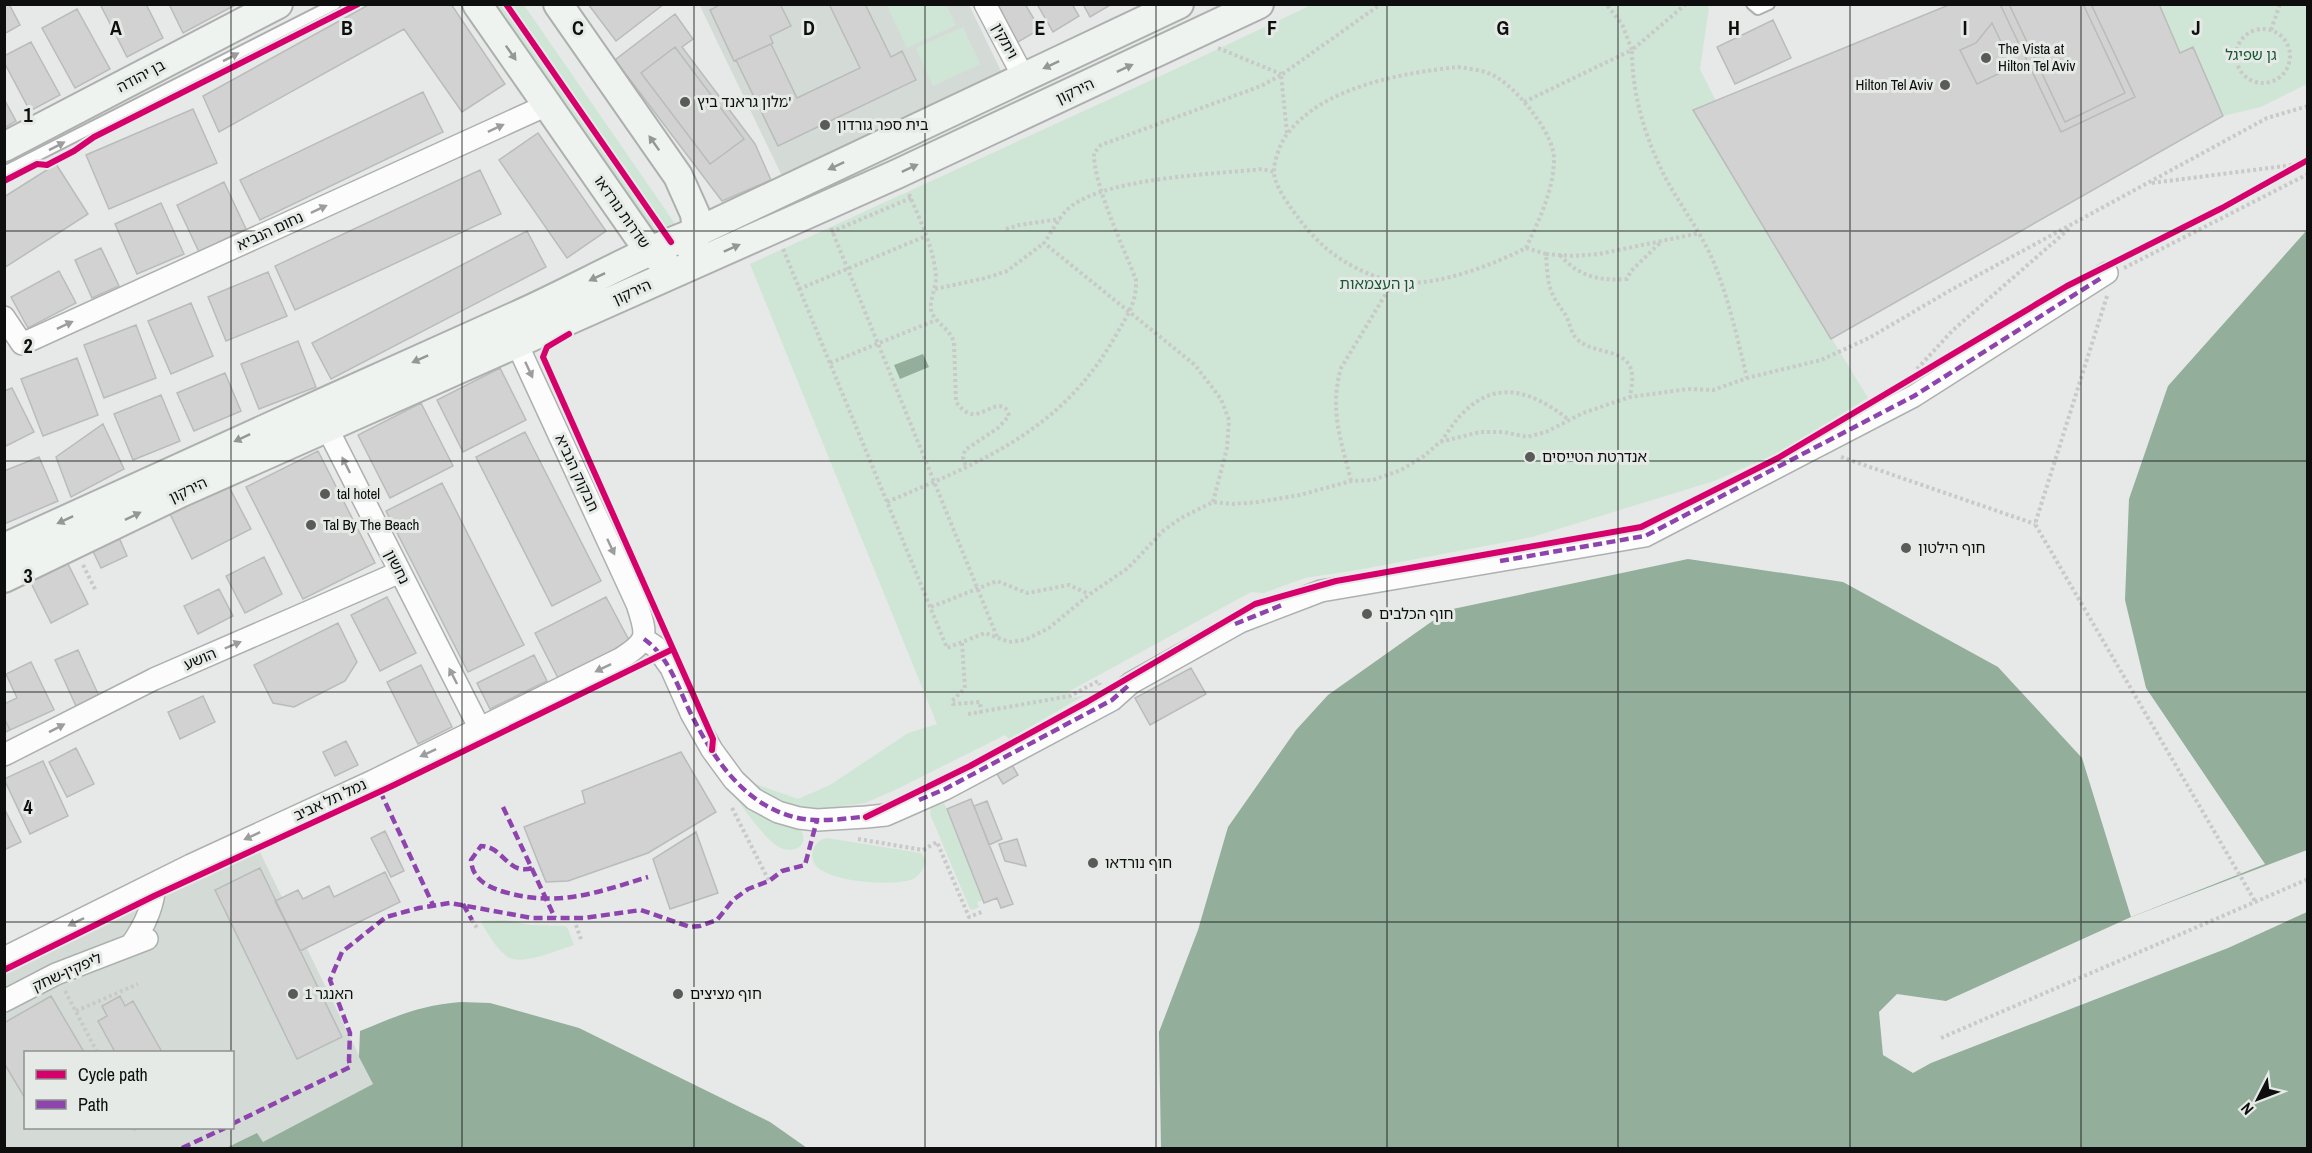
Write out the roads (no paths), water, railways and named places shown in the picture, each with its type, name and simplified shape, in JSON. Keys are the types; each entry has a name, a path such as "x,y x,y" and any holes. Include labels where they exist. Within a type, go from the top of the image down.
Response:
{"main road":[{"name":"בן יהודה","path":"4,147 278,4"},
{"name":"שדרות נורדאו","path":"477,4 649,251 678,272"},
{"path":"558,4 695,198 708,207 726,210 748,208"},
{"name":"הירקון","path":"4,578 180,493 321,416 649,251 697,232 1179,4"},
{"name":"הירקון","path":"4,548 321,416 517,344 678,272 827,220 1259,4"},
{"path":"678,176 695,214 697,232 690,252 678,272"}],"street":[{"name":"ויתקין","path":"985,4 1024,78"},
{"name":"נחום הנביא","path":"4,316 22,344 547,105"},
{"path":"645,635 671,668 712,750 734,780 754,799 778,812 799,818 817,820 886,815 945,789 1081,717 1112,700 1131,683 1240,622 1272,608 1321,591 1645,536 1914,396 2111,274"},
{"name":"חבקוק הנביא","path":"519,315 515,334 517,344 637,604 645,635"},
{"name":"נחשון","path":"321,416 480,729"},
{"name":"הושע","path":"4,755 154,679 400,572"},
{"name":"נמל תל אביב","path":"4,958 155,883 480,729 620,659 639,648 645,635"},
{"name":"ליפקין-שחק","path":"4,1001 56,974 139,942 140,932 153,902 155,883"}],"lane":[{"name":"בן יהודה","path":"4,172 335,4"},
{"path":"1752,4 1758,9 1769,4"}],"place":[{"name":"The Vista at Hilton Tel Aviv","path":"1986,58"},
{"name":"Hilton Tel Aviv","path":"1945,85"},
{"name":"מלון גראנד ביץ'","path":"685,102"},
{"name":"בית ספר גורדון","path":"825,125"},
{"name":"אנדרטת הטייסים","path":"1530,457"},
{"name":"tal hotel","path":"325,494"},
{"name":"Tal By The Beach","path":"311,525"},
{"name":"חוף הילטון","path":"1906,548"},
{"name":"חוף הכלבים","path":"1367,614"},
{"name":"חוף נורדאו","path":"1093,863"},
{"name":"האנגר 1","path":"293,994"},
{"name":"חוף מציצים","path":"678,994"}],"park label":[{"name":"גן שפיגל","path":"2251,55"},
{"name":"גן העצמאות","path":"1377,284"}]}
